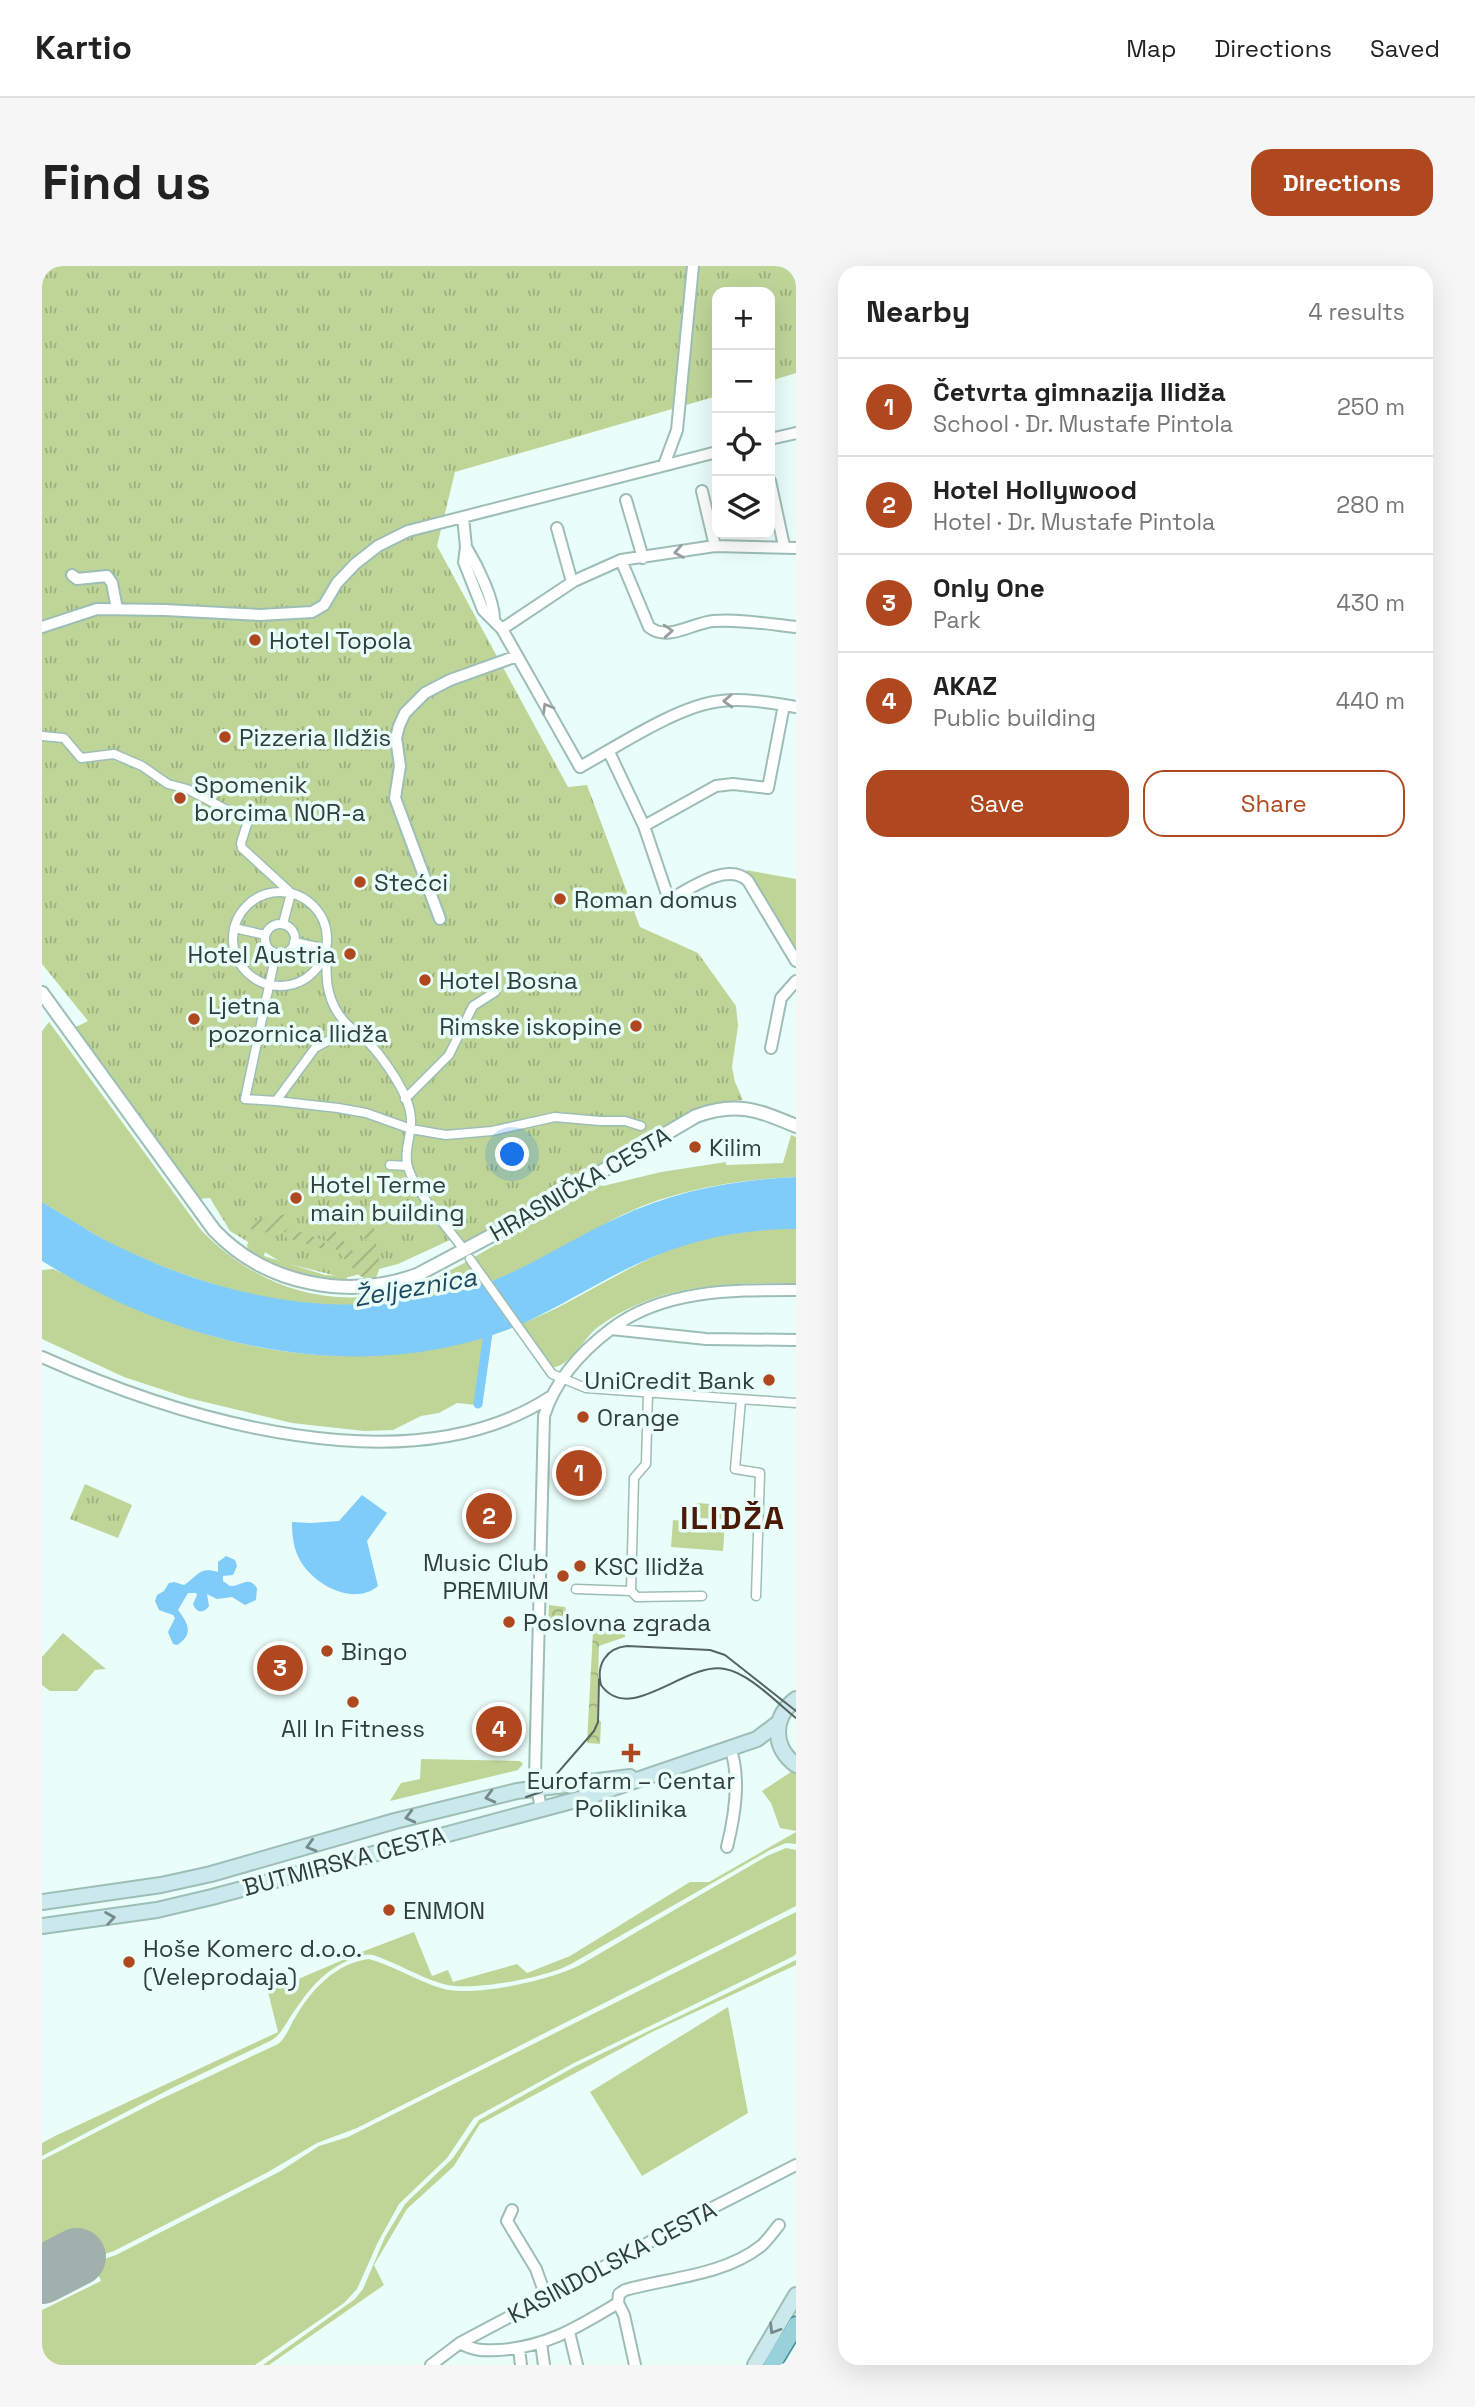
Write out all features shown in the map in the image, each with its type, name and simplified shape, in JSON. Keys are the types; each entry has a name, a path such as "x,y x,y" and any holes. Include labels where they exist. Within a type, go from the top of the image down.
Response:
{"main road":[{"name":"BUTMIRSKA CESTA","path":"42,1926 157,1910 587,1797 757,1739 778,1723 785,1709 796,1699"},
{"path":"778,1723 777,1733 782,1752"},
{"path":"757,1739 772,1744 796,1765"},
{"name":"BUTMIRSKA CESTA","path":"42,1902 174,1882 407,1818 537,1787 625,1776 642,1779"},
{"path":"755,2365 796,2295"},
{"path":"772,2365 796,2325"}],"street":[{"path":"664,465 677,430 693,266"},
{"path":"775,438 796,433"},
{"path":"42,627 97,609 260,615 312,612 324,604 337,583 355,564 377,546 408,530 712,453"},
{"path":"702,491 715,546"},
{"path":"498,625 572,582 621,560 715,546 790,547 775,498"},
{"path":"626,500 643,558"},
{"path":"463,517 466,547 475,561 498,625 580,767 668,719 702,705 722,701 790,706 768,788 733,784 716,786 644,827"},
{"path":"557,528 572,582"},
{"path":"621,560 649,627 659,633 669,633 713,621 796,627"},
{"path":"72,575 77,579 107,576 112,583 117,609"},
{"path":"440,919 395,798 400,766 397,738 399,726 405,712 425,693 450,680 517,656"},
{"path":"42,736 64,738 81,758 114,754 142,766 168,784 187,789 248,821 242,848 291,892 316,907 324,921 328,934 326,985 342,1018 381,1055 410,1112 407,1166 436,1213 552,1374 586,1388 796,1403"},
{"path":"608,752 644,827 669,900 706,880 726,874 740,874 748,881 796,961"},
{"path":"291,892 275,892 253,900 240,914 234,928 234,947 239,963 248,974 269,985 284,986 307,978 319,967 327,949"},
{"path":"283,924 291,892"},
{"path":"265,935 274,925 283,924 291,929 294,942"},
{"path":"234,928 265,935"},
{"path":"265,935 268,948 276,953 285,952 294,942"},
{"path":"294,942 327,949"},
{"path":"276,953 245,1099 338,1108 430,1133 470,1134 561,1117 625,1121 642,1126"},
{"path":"771,1048 781,998 796,981"},
{"path":"405,1099 449,1055 472,1006 495,992"},
{"name":"HRASNIČKA CESTA","path":"42,993 214,1230 249,1259 288,1277 307,1282 337,1287 364,1287 404,1280 468,1255 651,1142 706,1112 734,1107 769,1115 796,1126"},
{"path":"276,1101 310,1052 351,1028"},
{"path":"390,1164 407,1166"},
{"path":"541,1809 535,1776 538,1603 544,1416 550,1397 590,1345 630,1316 664,1302 704,1293 796,1290"},
{"path":"611,1329 706,1339 796,1340"},
{"path":"42,1357 91,1379 183,1409 323,1440 407,1440 445,1436 499,1423 529,1411 550,1397"},
{"path":"631,1591 634,1478 646,1464 648,1393"},
{"path":"740,1400 735,1469 760,1473 756,1597"},
{"path":"576,1589 631,1591 637,1597 702,1596"},
{"path":"727,1847 737,1778 730,1747"},
{"name":"KASINDOLSKA CESTA","path":"432,2365 460,2343 796,2165"},
{"path":"512,2210 507,2221 536,2269 546,2297"},
{"path":"635,2365 624,2315 618,2303 619,2294 659,2280 719,2268 737,2261 764,2244 779,2225"},
{"path":"460,2343 469,2349 480,2351 519,2349 569,2332 618,2303"},
{"path":"569,2332 577,2365"},
{"path":"541,2343 544,2365"},
{"path":"519,2349 521,2365"}],"green space":[{"path":"42,266 796,266 796,373 775,379 775,287 712,287 712,397 455,472 437,546 568,787 587,785 640,927 698,953 736,1006 738,1026 732,1067 743,1100 718,1103 685,1114 458,1250 450,1240 398,1264 345,1278 281,1262 230,1231 210,1198 199,1199 193,1194 74,1028 88,1021 42,964"},
{"path":"746,870 796,879 796,951"},
{"path":"49,1022 201,1230 247,1267 273,1281 327,1296 385,1294 414,1287 468,1261 484,1284 379,1305 346,1306 278,1300 177,1272 116,1246 87,1230 42,1202 42,1031"},
{"path":"791,1135 796,1137 796,1177 725,1184 657,1201 614,1219 553,1254 489,1282 471,1259 599,1185 726,1162 726,1165 783,1163"},
{"path":"291,1213 284,1223 273,1230 260,1232 249,1227 250,1222"},
{"path":"372,1218 380,1267 376,1278 369,1280 360,1276 323,1235 331,1227 359,1258 374,1245 369,1244 359,1232"},
{"path":"289,1228 323,1240 326,1246 322,1249 285,1237 284,1231"},
{"path":"770,1229 796,1229 796,1283 718,1285 669,1294 644,1302 621,1312 598,1327 571,1357 550,1368 521,1324 671,1250 717,1236"},
{"path":"250,1240 267,1242 264,1256 325,1275 347,1276 347,1281 308,1276 271,1264 248,1251"},
{"path":"53,1269 177,1324 206,1334 275,1350 346,1356 381,1355 451,1345 485,1336 476,1405 457,1403 439,1413 421,1416 393,1430 364,1431 292,1423 188,1398 124,1377 42,1339 42,1270"},
{"path":"85,1484 132,1505 118,1538 70,1519"},
{"path":"697,1503 725,1505 724,1519 696,1518"},
{"path":"673,1520 725,1524 723,1551 671,1547"},
{"path":"549,1605 565,1607 568,1617 585,1622 585,1630 548,1629"},
{"path":"598,1625 621,1625 625,1630 625,1637 599,1646 597,1718 601,1722 600,1744 587,1743 593,1631"},
{"path":"63,1633 106,1669 95,1670 77,1691 50,1691 42,1685 42,1657"},
{"path":"421,1759 520,1761 523,1764 518,1770 390,1801 401,1783 420,1779"},
{"path":"794,1770 796,1831 780,1828 771,1803 762,1791"},
{"path":"796,1832 796,1844 786,1843 770,1850 571,1964 544,1974 489,1985 455,1986 434,1981 373,1955 363,1955 350,1960 337,1966 314,1986 282,2031 272,2040 170,2089 42,2156 42,2143 55,2136 278,2032 268,1992 414,1932 432,1976 448,1970 453,1982 517,1964 527,1973 570,1956 690,1882 709,1882"},
{"path":"786,1848 796,1850 796,1906 357,2128 317,2143 268,2172 114,2251 90,2259 75,2228 42,2244 42,2160 159,2100 278,2044 317,1987 346,1966 369,1959 434,1986 458,1991 513,1986 551,1976 580,1965 767,1856"},
{"path":"796,1912 794,1956 574,2063 474,2118 447,2158 399,2204 357,2289 344,2303 255,2365 42,2365 42,2310 101,2281 93,2263 116,2255 279,2172 319,2146 348,2137"},
{"path":"796,1960 796,1965 652,2032 480,2124 454,2166 407,2209 374,2265 384,2285 269,2365 263,2365 355,2299 363,2289 385,2237 405,2204 453,2158 479,2120 576,2066"},
{"path":"728,2007 748,2113 642,2176 590,2092"}],"water":[{"path":"796,1177 796,1229 735,1234 675,1248 623,1271 524,1323 464,1343 402,1354 339,1356 277,1350 215,1337 154,1317 96,1291 42,1261 42,1202 115,1245 152,1262 228,1288 307,1302 387,1303 427,1297 491,1281 602,1225 682,1194 727,1184"},
{"path":"362,1495 387,1513 367,1541 378,1586 368,1592 344,1593 321,1582 303,1564 297,1554 292,1522 339,1521"},
{"path":"226,1556 235,1560 237,1566 233,1575 223,1576 223,1581 230,1586 251,1582 257,1588 256,1600 245,1605 232,1597 217,1599 207,1594 209,1606 200,1611 193,1604 196,1593 188,1593 178,1610 188,1632 183,1641 177,1645 173,1644 168,1632 175,1618 159,1610 155,1601 157,1595 164,1591 169,1583 184,1585 203,1571 218,1572 218,1562"}],"waterway":[{"path":"478,1404 489,1326"}],"runway":[{"path":"42,2275 77,2257"}],"tram line":[{"path":"796,1711 725,1655 710,1650 627,1646 613,1650 601,1664 601,1685 613,1696 627,1699 642,1696 709,1669 725,1669 753,1682 796,1718"},
{"path":"526,1797 541,1792 594,1731 598,1722 599,1679"}],"place":[{"name":"Hotel Topola","path":"255,640"},
{"name":"Pizzeria Ildžis","path":"225,737"},
{"name":"Spomenik borcima NOR-a","path":"180,798"},
{"name":"Stećci","path":"360,882"},
{"name":"Roman domus","path":"560,899"},
{"name":"Hotel Austria","path":"350,954"},
{"name":"Hotel Bosna","path":"425,980"},
{"name":"Ljetna pozornica Ilidža","path":"194,1019"},
{"name":"Rimske iskopine","path":"636,1026"},
{"name":"Kilim","path":"695,1147"},
{"name":"Hotel Terme main building","path":"296,1198"},
{"name":"UniCredit Bank","path":"769,1380"},
{"name":"Orange","path":"583,1417"},
{"name":"Četvrta gimnazija Ilidža","path":"579,1473"},
{"name":"Hotel Hollywood","path":"489,1516"},
{"name":"KSC Ilidža","path":"580,1566"},
{"name":"Music Club PREMIUM","path":"563,1576"},
{"name":"Poslovna zgrada","path":"509,1622"},
{"name":"Bingo","path":"327,1651"},
{"name":"Only One","path":"280,1668"},
{"name":"All In Fitness","path":"353,1702"},
{"name":"AKAZ","path":"499,1729"},
{"name":"Eurofarm – Centar Poliklinika","path":"631,1753"},
{"name":"ENMON","path":"389,1910"},
{"name":"Hoše Komerc d.o.o. (Veleprodaja)","path":"129,1962"}],"district":[{"name":"ILIDŽA","path":"733,1518"}],"water label":[{"name":"Željeznica","path":"415,1287"}]}
